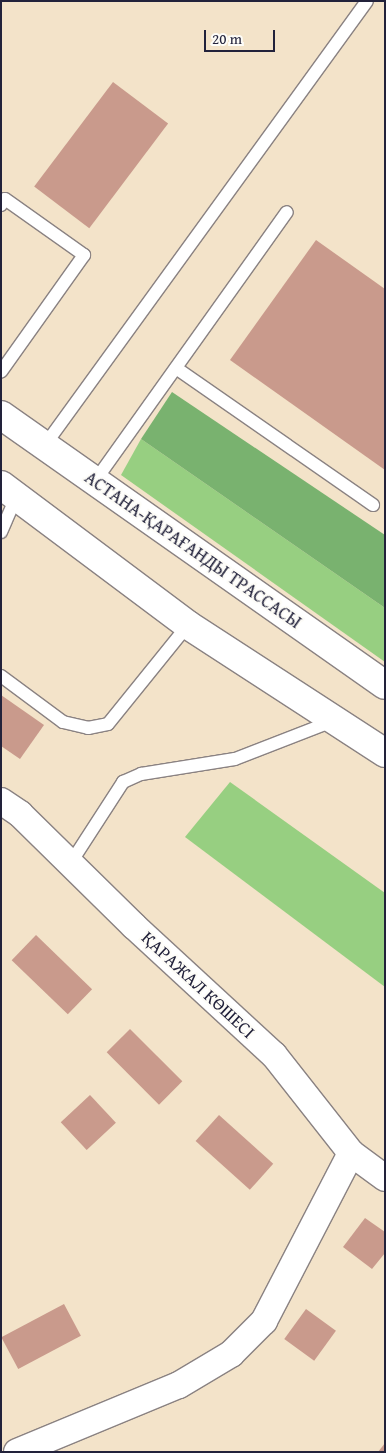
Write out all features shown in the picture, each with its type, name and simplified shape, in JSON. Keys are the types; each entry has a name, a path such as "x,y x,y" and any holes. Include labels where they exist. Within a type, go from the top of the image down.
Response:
{"main road":[{"name":"АСТАНА-ҚАРАҒАНДЫ ТРАССАСЫ","path":"1,415 385,685"},
{"path":"9,490 188,625 336,719 385,753"}],"street":[{"name":"ҚАРАЖАЛ КӨШЕСІ","path":"1,801 20,814 70,864 274,1055 351,1153 385,1178"},
{"path":"17,1452 179,1386 231,1354 264,1321 351,1153"}],"lane":[{"path":"45,445 368,1"},
{"path":"1,205 5,199 84,255 1,372"},
{"path":"95,481 287,212"},
{"path":"176,368 373,505"},
{"path":"1,532 9,490"},
{"path":"1,676 63,722 88,728 108,724 188,625"},
{"path":"70,864 123,782 141,774 235,760 336,719"}],"green space":[{"path":"172,392 385,535 385,608 141,439"},
{"path":"141,439 385,608 385,662 121,475"},
{"path":"230,782 385,893 385,987 185,837"}],"building":[{"path":"113,82 168,124 89,228 34,187"},
{"path":"316,240 385,289 385,470 230,360"},
{"path":"1,695 44,725 20,759 1,746"},
{"path":"36,935 92,989 68,1014 12,960"},
{"path":"130,1029 182,1081 159,1105 107,1052"},
{"path":"90,1095 116,1123 87,1150 61,1122"},
{"path":"219,1115 273,1164 250,1190 196,1141"},
{"path":"365,1218 385,1232 385,1253 372,1269 343,1247"},
{"path":"64,1304 81,1336 18,1369 1,1337"},
{"path":"306,1309 336,1331 314,1361 284,1339"},
{"path":"385,1443 385,1452 378,1452"}]}
